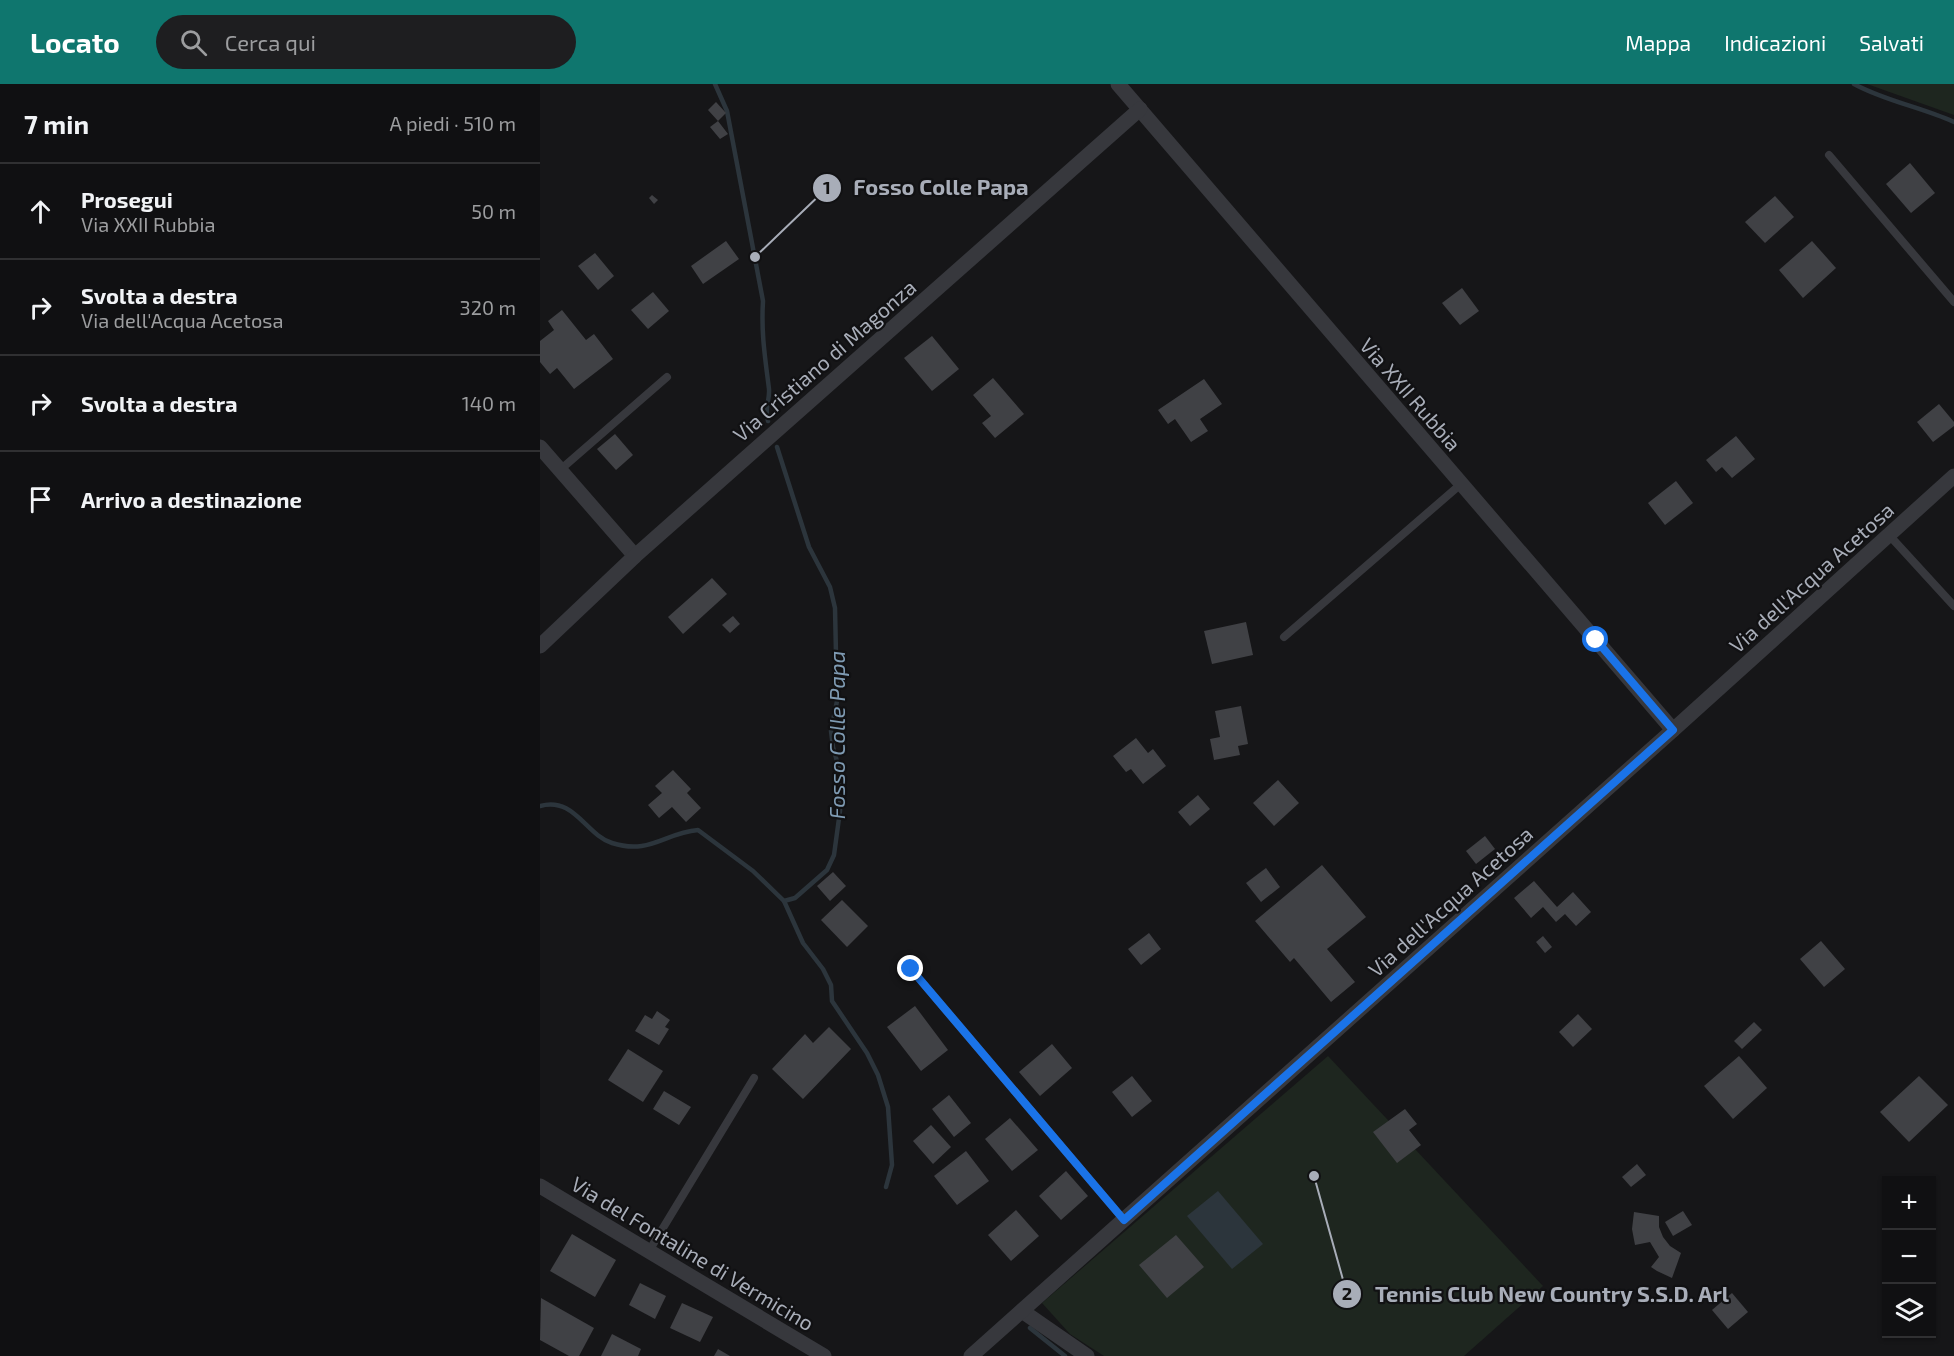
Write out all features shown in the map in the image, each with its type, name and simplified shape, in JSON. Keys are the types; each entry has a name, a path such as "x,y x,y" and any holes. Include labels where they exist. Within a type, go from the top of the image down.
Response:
{"street":[{"name":"Via XXII Rubbia","path":"1118,84 1673,730"},
{"name":"Via Cristiano di Magonza","path":"540,646 635,556 1140,109"},
{"path":"540,447 635,556"},
{"name":"Via dell'Acqua Acetosa","path":"971,1356 1673,730 1954,476"},
{"name":"Via del Fontaline di Vermicino","path":"540,1186 824,1356"},
{"path":"1022,1311 1087,1356"}],"lane":[{"path":"1829,155 1954,302"},
{"path":"560,470 667,377"},
{"path":"1284,637 1461,484"},
{"path":"1889,535 1954,606"},
{"path":"911,969 1124,1220"},
{"path":"649,1251 754,1078"}],"shaded area":[{"path":"1867,84 1954,84 1954,115"},
{"path":"1328,1056 1543,1286 1464,1356 1104,1356 1070,1334 1042,1303"},
{"path":"1218,1191 1263,1244 1232,1269 1187,1216"}],"building":[{"path":"716,102 726,113 718,121 708,110"},
{"path":"718,121 728,134 720,139 710,127"},
{"path":"1910,163 1935,193 1911,213 1886,184"},
{"path":"652,195 658,200 654,204 649,198"},
{"path":"1775,196 1794,217 1765,243 1745,222"},
{"path":"726,241 739,259 703,284 691,266"},
{"path":"1812,241 1836,268 1803,298 1779,270"},
{"path":"595,253 614,276 598,290 578,266"},
{"path":"1462,288 1479,311 1460,325 1442,303"},
{"path":"653,292 669,311 648,329 631,310"},
{"path":"562,310 586,340 594,334 613,359 574,389 557,368 550,374 540,362 540,341 554,330 548,321"},
{"path":"932,336 959,369 932,391 904,358"},
{"path":"993,378 1024,414 995,438 982,423 991,416 973,395"},
{"path":"1204,379 1222,404 1200,419 1208,431 1191,442 1175,419 1168,424 1158,410"},
{"path":"1939,404 1954,422 1954,426 1933,442 1917,422"},
{"path":"615,434 633,455 616,470 597,449"},
{"path":"1736,436 1755,459 1732,478 1722,467 1716,472 1706,460"},
{"path":"1676,481 1693,503 1665,525 1648,503"},
{"path":"712,578 727,594 683,634 668,617"},
{"path":"733,616 740,624 730,633 722,625"},
{"path":"1246,622 1253,655 1212,664 1204,631"},
{"path":"1241,706 1248,744 1238,746 1240,755 1214,760 1210,739 1220,737 1215,711"},
{"path":"1136,738 1148,753 1153,749 1166,766 1143,784 1131,769 1126,772 1113,756"},
{"path":"673,770 691,789 687,793 701,808 686,822 672,807 659,818 648,805 662,793 655,786"},
{"path":"1278,780 1299,803 1274,826 1253,803"},
{"path":"1198,795 1210,809 1190,826 1178,812"},
{"path":"1485,836 1495,849 1476,864 1466,851"},
{"path":"1322,865 1366,917 1327,949 1355,982 1331,1002 1294,958 1290,962 1255,921"},
{"path":"1266,868 1280,887 1261,902 1246,883"},
{"path":"833,872 846,886 830,901 817,886"},
{"path":"1534,881 1557,907 1573,892 1591,912 1576,926 1565,914 1556,922 1543,907 1531,918 1514,898"},
{"path":"842,900 868,926 847,947 821,920"},
{"path":"1149,933 1161,949 1141,965 1128,949"},
{"path":"1543,936 1552,947 1545,953 1536,942"},
{"path":"1821,941 1845,969 1824,987 1800,959"},
{"path":"915,1006 948,1050 921,1071 887,1027"},
{"path":"657,1011 670,1020 665,1027 669,1029 659,1045 635,1031 645,1015 652,1019"},
{"path":"1578,1014 1592,1029 1573,1047 1559,1032"},
{"path":"1754,1022 1762,1030 1742,1049 1734,1041"},
{"path":"829,1027 851,1049 803,1099 772,1069 805,1034 813,1043"},
{"path":"1052,1044 1072,1068 1040,1096 1019,1072"},
{"path":"628,1049 663,1071 643,1102 608,1080"},
{"path":"1739,1056 1767,1088 1733,1119 1704,1086"},
{"path":"1132,1076 1152,1101 1132,1117 1112,1092"},
{"path":"1919,1076 1948,1105 1909,1142 1880,1112"},
{"path":"664,1091 691,1107 679,1125 653,1109"},
{"path":"949,1095 971,1123 954,1137 932,1109"},
{"path":"1405,1109 1417,1124 1409,1130 1421,1145 1397,1163 1373,1132"},
{"path":"1010,1118 1038,1150 1012,1171 985,1139"},
{"path":"931,1125 951,1147 933,1164 913,1141"},
{"path":"966,1151 989,1181 957,1205 934,1176"},
{"path":"1637,1164 1646,1175 1631,1187 1622,1177"},
{"path":"1066,1171 1088,1196 1061,1220 1039,1196"},
{"path":"1016,1210 1039,1236 1011,1261 988,1235"},
{"path":"1683,1211 1692,1225 1673,1236 1665,1222"},
{"path":"1634,1212 1659,1216 1659,1227 1663,1237 1670,1246 1681,1253 1672,1278 1651,1267 1659,1257 1650,1242 1635,1245 1632,1229"},
{"path":"572,1234 616,1260 595,1297 550,1271"},
{"path":"1176,1235 1204,1267 1167,1298 1139,1265"},
{"path":"640,1283 666,1296 655,1319 629,1305"},
{"path":"1732,1293 1748,1312 1728,1329 1712,1310"},
{"path":"541,1298 594,1328 579,1356 569,1356 540,1340"},
{"path":"682,1303 713,1317 700,1342 670,1328"},
{"path":"612,1334 641,1349 638,1356 601,1356"},
{"path":"718,1349 730,1356 714,1356"}],"waterway":[{"name":"Fosso Colle Papa","path":"715,84 727,111 763,301 763,334 769,389 768,421"},
{"path":"1854,84 1954,122"},
{"name":"Fosso Colle Papa","path":"777,447 809,547 830,587 835,608 837,701 831,731 840,772 840,811 834,855 827,870 795,898 784,901"},
{"path":"540,806 552,804 562,806 603,839 625,846 647,845 698,830 753,871 784,901 803,943 823,969 831,985 832,1001 867,1053 878,1075 888,1107 892,1165 886,1187"},
{"path":"1030,1328 1065,1356"}],"place":[{"name":"Fosso Colle Papa","path":"755,257"},
{"name":"Tennis Club New Country S.S.D. Arl","path":"1314,1176"}],"route":[{"path":"911,969 1124,1220 1673,730 1596,640"}]}
